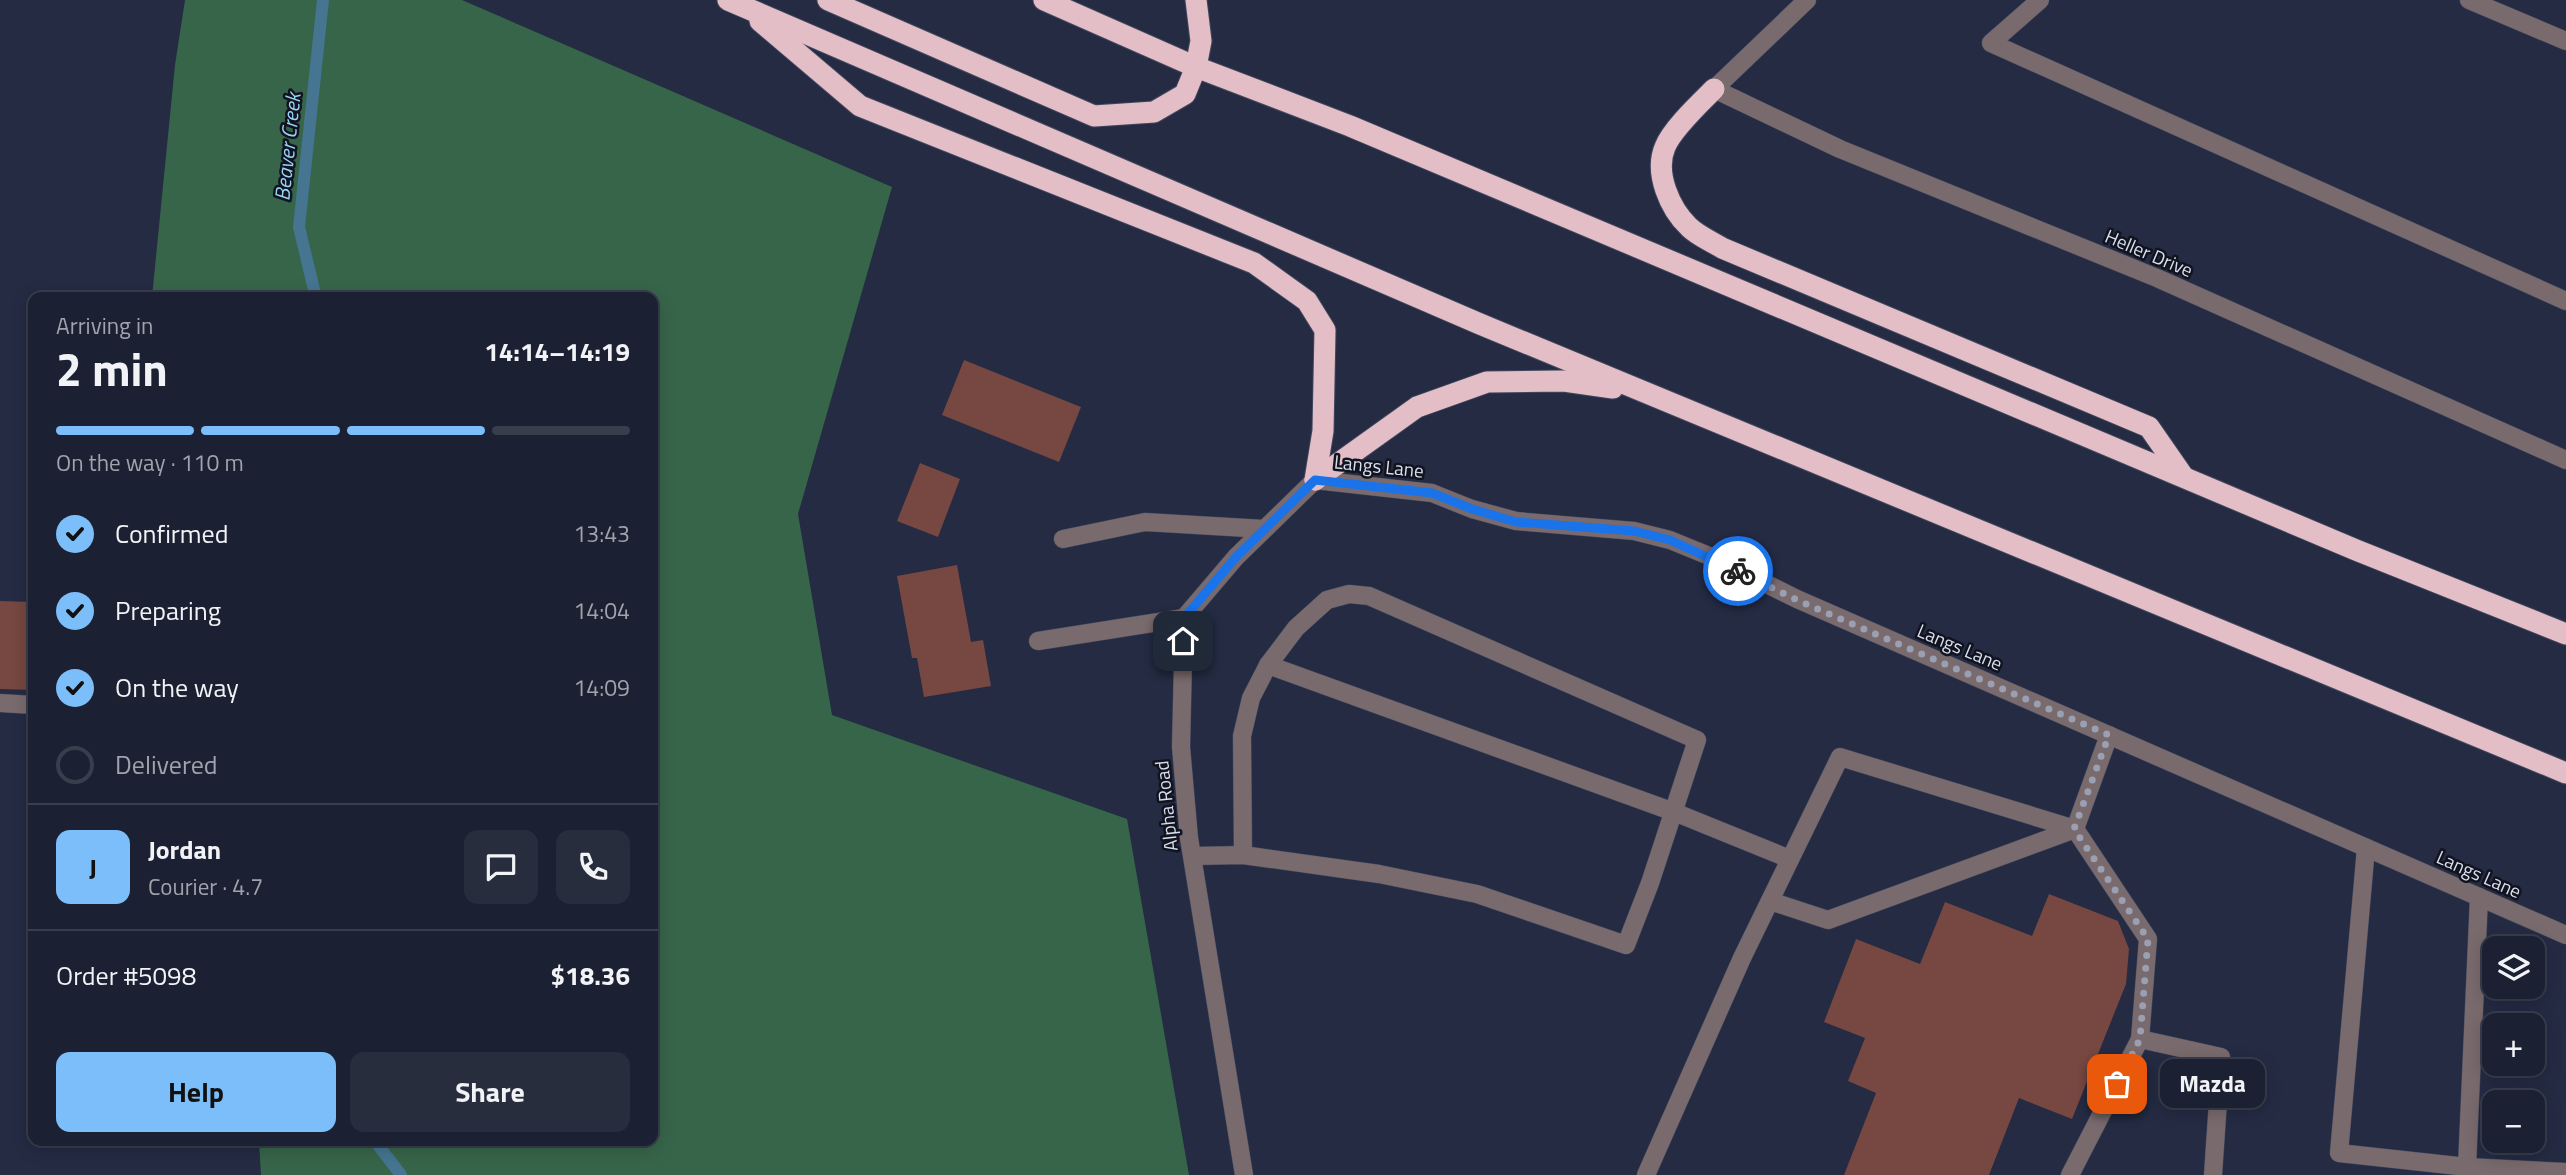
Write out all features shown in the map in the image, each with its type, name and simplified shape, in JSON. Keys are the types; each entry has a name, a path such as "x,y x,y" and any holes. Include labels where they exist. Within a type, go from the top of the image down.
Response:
{"highway":[{"path":"828,0 1094,116 1154,112 1185,94 1196,67 1201,41 1196,0"},
{"path":"1044,0 1196,67 1363,131 2566,635"},
{"path":"735,3 1468,318 2566,773"},
{"path":"735,3 860,106 1254,263 1307,300 1325,330 1323,431 1315,480"},
{"path":"1714,89 1690,112 1665,147 1661,175 1671,203 1689,227 1734,253 2148,427 2183,476"},
{"path":"1315,480 1417,407 1487,382 1564,381 1646,392"}],"street":[{"path":"1714,89 1807,0"},
{"path":"2040,0 1991,43 2566,302"},
{"path":"2469,0 2566,41"},
{"name":"Heller Drive","path":"1714,89 1840,149 2157,278 2566,460"},
{"path":"1038,641 1184,618 1236,557 1315,480"},
{"name":"Langs Lane","path":"1315,480 1432,493 1516,522 1634,531 1670,540 1714,558 1797,600 2566,935"},
{"path":"1063,539 1145,522 1264,529"},
{"path":"1193,856 1243,855 1379,874 1478,894 1626,945 1697,740 1369,596 1349,594 1327,600 1296,628 1268,665 1251,698 1242,736 1243,855"},
{"name":"Alpha Road","path":"1184,618 1181,747 1193,856 1244,1175"},
{"path":"1268,665 1674,812 1790,859"},
{"path":"0,703 28,705"},
{"path":"1770,901 1828,920 2074,829 2109,735"},
{"path":"1647,1175 1770,901 1840,758 2074,829 2148,939 2140,1039 2070,1175"},
{"path":"2366,848 2339,1153 2467,1167 2566,1172"},
{"path":"2467,1167 2479,897"},
{"path":"2140,1039 2221,1057 2213,1175"}],"green space":[{"path":"185,0 462,0 892,187 798,514 832,715 1127,819 1189,1175 261,1175 259,1146 658,1146 658,292 152,292 175,65"}],"building":[{"path":"964,360 1081,407 1059,462 942,415"},
{"path":"920,463 960,479 938,537 897,521"},
{"path":"957,565 971,642 983,640 991,686 924,697 917,658 912,658 897,576"},
{"path":"0,601 28,602 28,690 0,689"},
{"path":"2049,894 2118,921 2129,949 2126,984 2072,1119 2019,1098 1989,1175 1844,1175 1876,1093 1848,1081 1865,1038 1824,1022 1856,939 1920,964 1945,902 2032,936"}],"waterway":[{"name":"Beaver Creek","path":"315,292 299,227 323,0"},
{"name":"Beaver Creek","path":"379,1146 401,1175"}],"way so far":[{"path":"1738,571 1797,600 2109,735 2074,829 2148,939 2140,1039 2117,1084"}],"place":[{"name":"Mazda","path":"2117,1084"}],"route":[{"path":"1183,641 1184,618 1236,557 1315,480 1432,493 1516,522 1634,531 1670,540 1738,571"}]}
